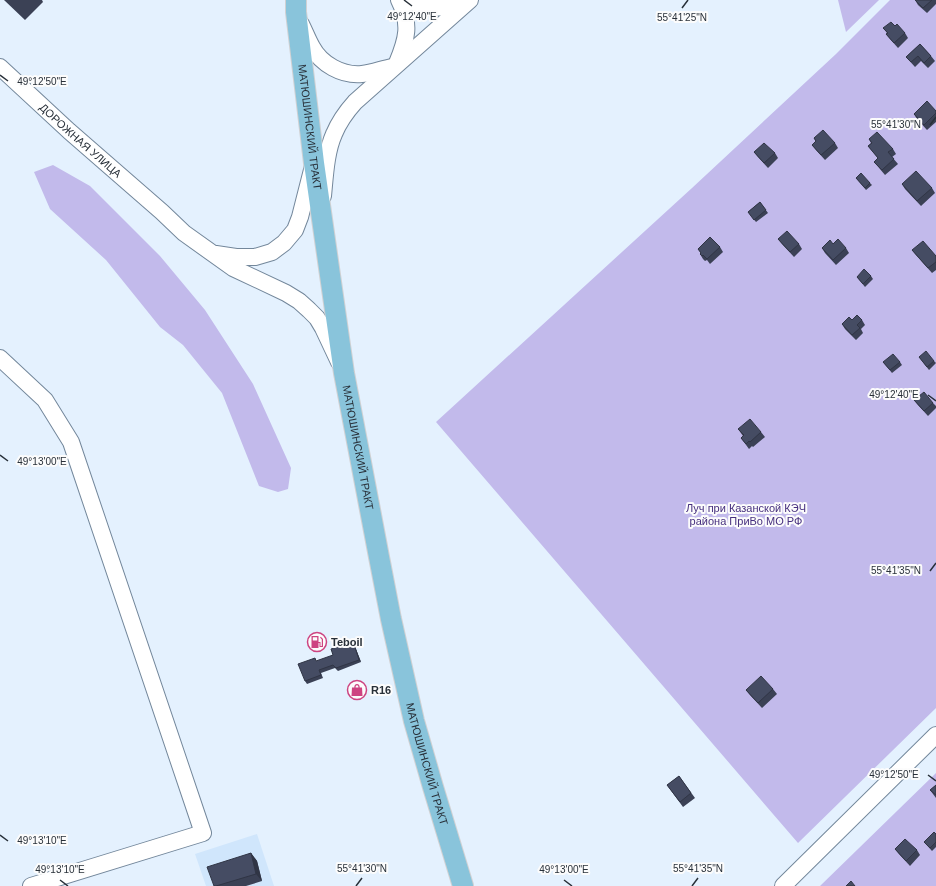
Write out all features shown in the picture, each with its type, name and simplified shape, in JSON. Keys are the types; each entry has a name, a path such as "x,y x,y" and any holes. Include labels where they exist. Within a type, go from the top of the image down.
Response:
{"main road":[{"name":"МАТЮШИНСКИЙ ТРАКТ","path":"296,6 314,163 344,373 390,619 414,721 432,787 463,886"}],"street":[{"path":"396,66 407,34 406,19 399,0"},
{"path":"409,0 417,4 433,8 452,7 470,0"},
{"path":"321,211 329,149 333,135 345,114 355,102 470,0"},
{"path":"296,6 312,48 321,59 334,68 346,73 361,74 396,66"},
{"name":"ДОРОЖНАЯ УЛИЦА","path":"0,67 69,131 184,233 233,268 286,293 299,301 317,318 344,373"},
{"path":"214,254 236,257 255,256 272,252 284,243 295,230 300,217 314,163"},
{"path":"0,358 45,400 71,442 203,833 31,886"},
{"path":"783,886 936,735"}],"shaded area":[{"path":"257,834 274,886 206,886 195,854"}],"green space":[{"path":"838,0 879,0 846,32"},
{"name":"Луч при Казанской КЭЧ района ПриВо МО РФ","path":"890,0 936,0 936,708 798,843 436,422 692,188 836,54"},
{"path":"53,165 90,186 160,256 205,310 253,384 291,468 288,489 278,492 259,486 222,393 183,345 160,327 106,260 50,209 34,172"},
{"path":"936,773 936,886 820,886"}],"building":[{"path":"915,0 932,0 923,8"},
{"path":"891,22 895,26 897,24 905,33 894,43 883,28"},
{"path":"920,44 931,56 924,63 918,56 911,62 906,57"},
{"path":"927,101 936,113 924,125 914,114"},
{"path":"823,130 835,143 821,155 812,145 816,141 814,138"},
{"path":"877,132 893,149 888,152 894,159 882,170 874,162 878,158 868,146 872,143 869,139"},
{"path":"764,143 775,153 764,163 754,152"},
{"path":"916,171 932,188 917,201 902,184"},
{"path":"861,173 870,183 865,188 856,178"},
{"path":"760,202 766,210 754,220 748,212"},
{"path":"787,231 799,244 790,252 778,239"},
{"path":"710,237 720,247 707,259 700,254 701,253 698,249"},
{"path":"838,239 846,248 833,260 822,248 830,240 833,244"},
{"path":"923,241 936,256 936,262 928,268 912,250"},
{"path":"864,269 871,276 863,284 857,277"},
{"path":"857,315 862,320 857,325 860,328 852,335 842,324 849,317 852,320"},
{"path":"926,351 934,361 927,367 919,357"},
{"path":"893,354 900,362 890,370 883,362"},
{"path":"924,392 933,403 924,411 914,400"},
{"path":"750,419 761,432 746,444 741,438 744,435 738,429"},
{"path":"353,641 359,660 336,668 333,665 319,670 321,675 305,681 298,664 315,658 316,661 333,655 331,649"},
{"path":"761,676 773,689 758,703 746,690"},
{"path":"679,776 691,793 680,802 667,785"},
{"path":"936,785 936,795 930,790"},
{"path":"934,832 936,834 936,842 930,848 924,842"},
{"path":"905,839 917,850 906,861 895,849"},
{"path":"251,853 256,874 214,886 207,867"},
{"path":"851,881 855,886 846,886"}],"place":[{"name":"Teboil","path":"317,642"},
{"name":"R16","path":"357,690"}]}
